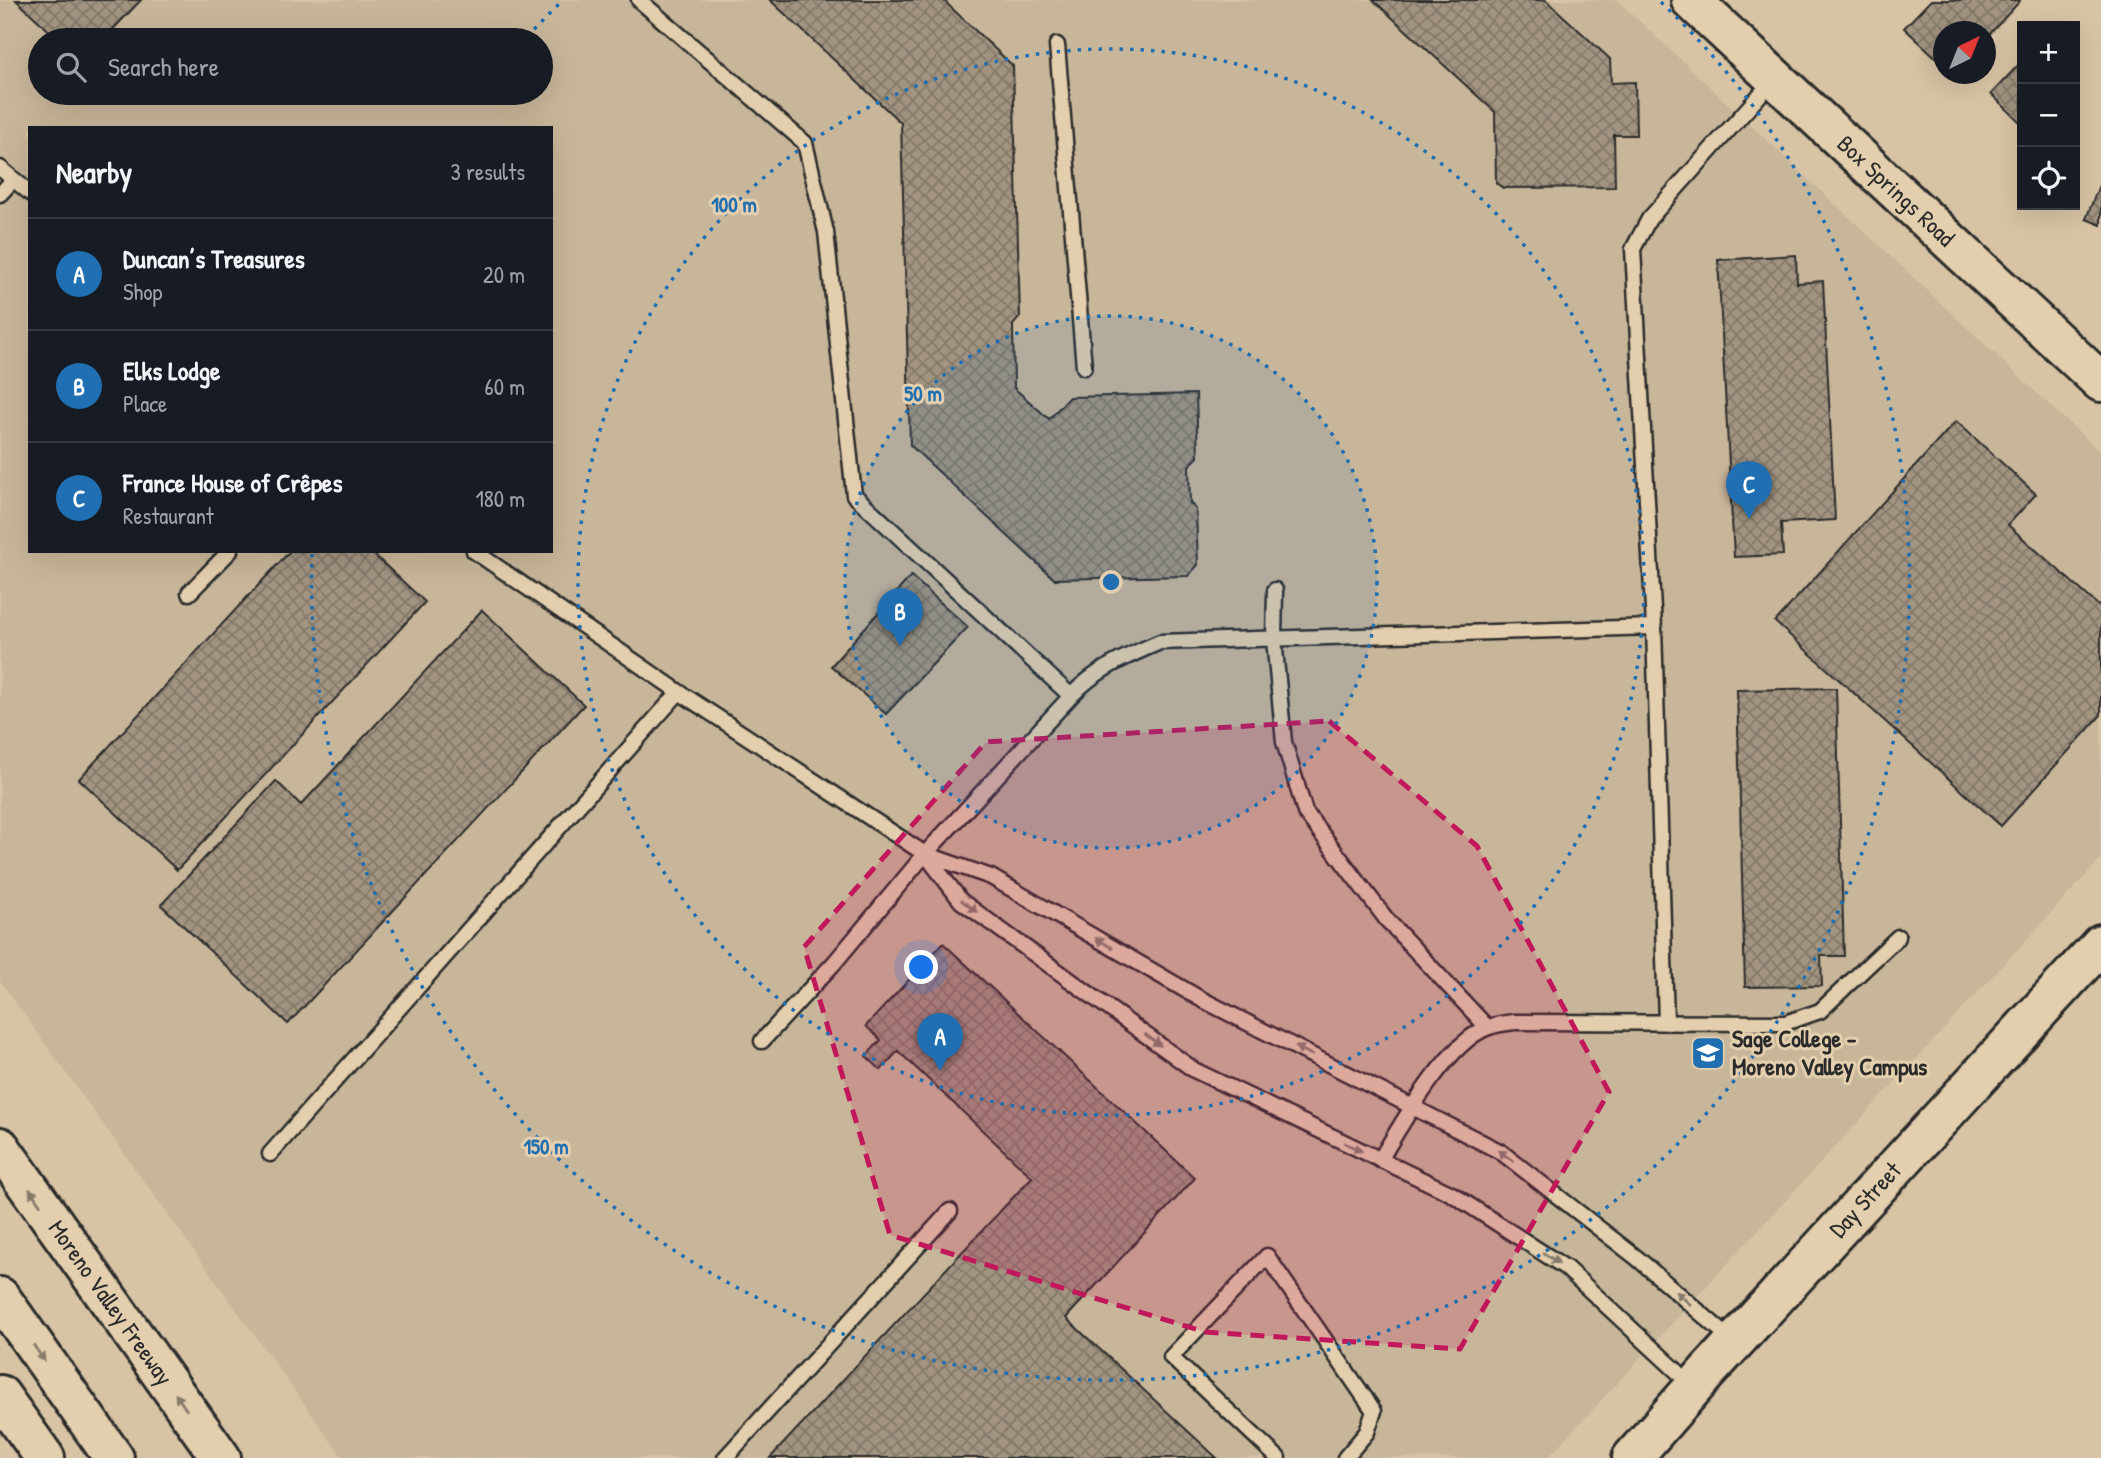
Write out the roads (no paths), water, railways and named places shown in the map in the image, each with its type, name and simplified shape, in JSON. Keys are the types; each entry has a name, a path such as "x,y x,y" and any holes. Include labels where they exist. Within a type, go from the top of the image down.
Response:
{"main road":[{"name":"Box Springs Road","path":"1691,0 2101,382"},
{"name":"Day Street","path":"1632,1458 2101,944"},
{"name":"Moreno Valley Freeway","path":"0,1147 220,1458"},
{"path":"0,1297 114,1458"},
{"path":"0,1395 45,1458"}],"lane":[{"path":"639,0 805,143 826,232 854,495 1071,696"},
{"path":"1057,45 1084,367"},
{"path":"1667,1022 1654,627 1633,249 1650,219 1775,78"},
{"path":"0,168 28,191"},
{"path":"0,194 13,180"},
{"path":"188,593 228,553"},
{"path":"477,553 679,692 925,854 991,877 1199,998 1501,1152 1637,1258 1735,1343"},
{"path":"1275,590 1274,639 1284,742 1306,812 1387,920 1488,1027"},
{"path":"762,1041 835,962 925,854 1081,685 1114,662 1160,642 1654,627"},
{"path":"270,1154 679,692"},
{"path":"925,854 961,901 1195,1070 1452,1194 1566,1268 1695,1387"},
{"path":"1380,1160 1435,1076 1465,1042 1488,1027 1515,1022 1785,1023 1820,1011 1898,937"},
{"path":"725,1458 950,1211"},
{"path":"1278,1458 1171,1357 1267,1256 1374,1411 1367,1432 1345,1458"}],"place":[{"name":"France House of Crêpes","path":"1749,519"},
{"name":"Elks Lodge","path":"900,646"},
{"name":"Sage College - Moreno Valley Campus","path":"1708,1053"},
{"name":"Duncan’s Treasures","path":"940,1071"}]}
